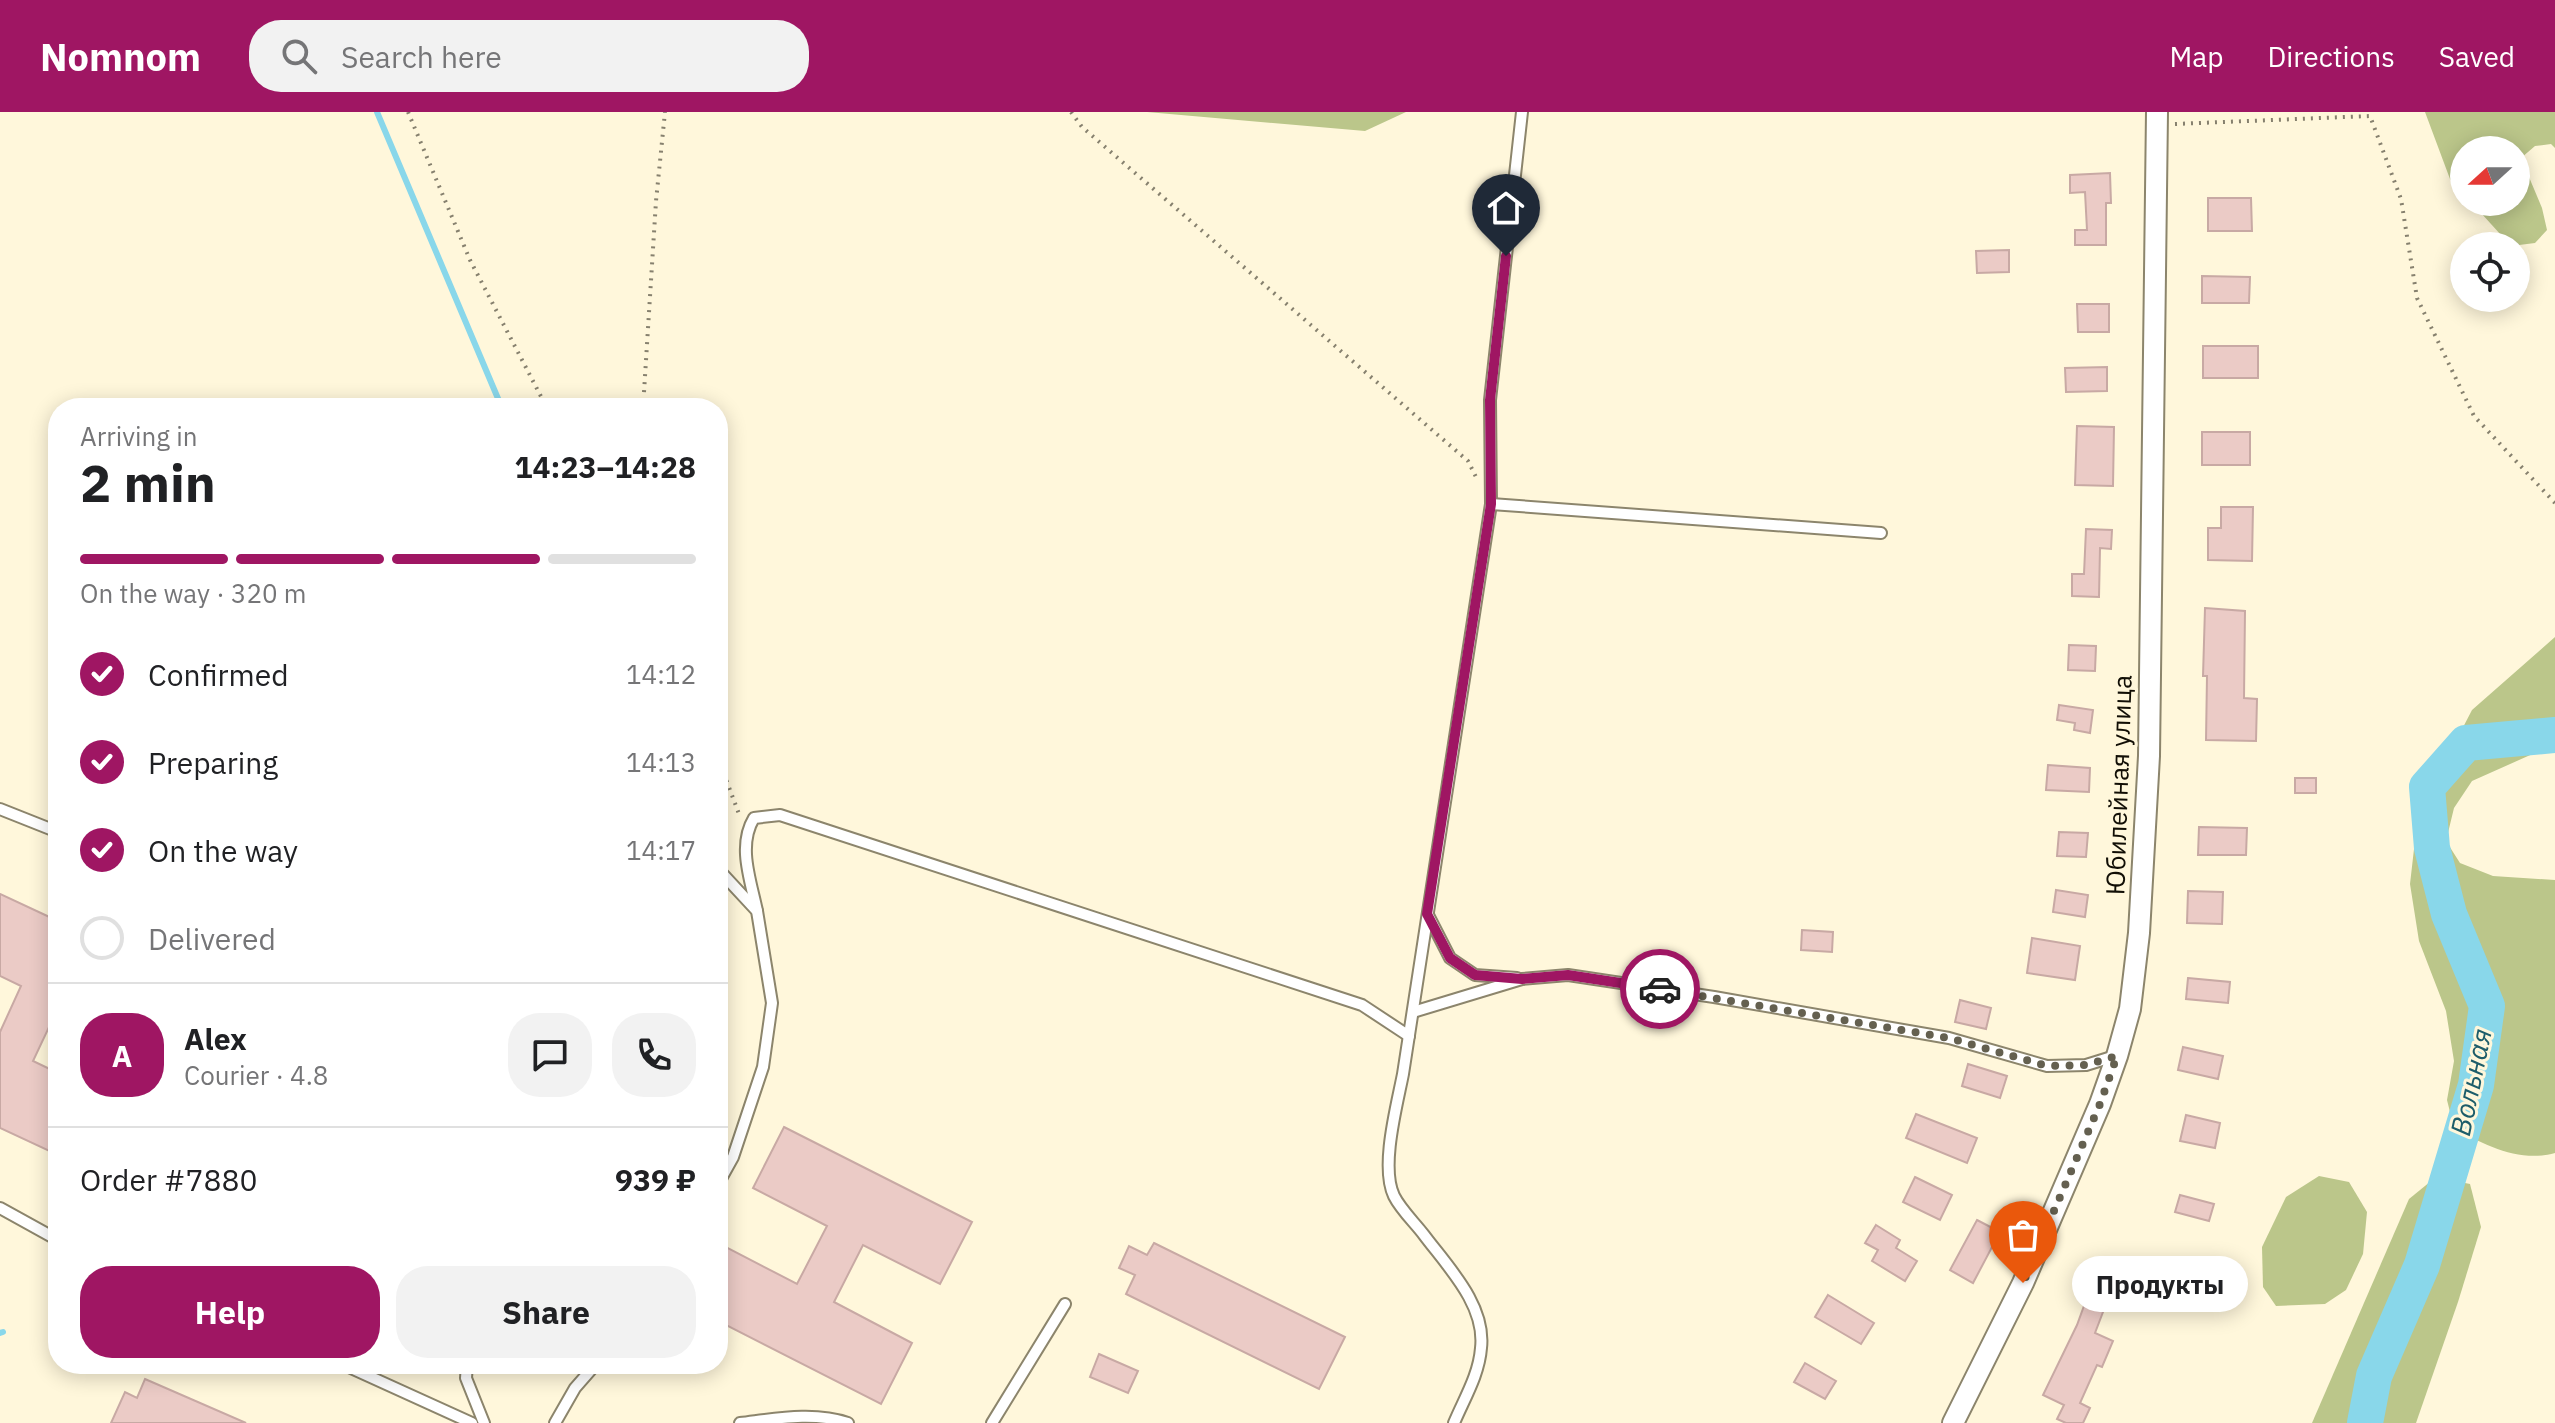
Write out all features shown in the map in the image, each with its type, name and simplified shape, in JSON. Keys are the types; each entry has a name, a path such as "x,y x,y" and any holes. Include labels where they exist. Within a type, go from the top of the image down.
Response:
{"street":[{"name":"Юбилейная улица","path":"1953,1423 2023,1283 2100,1104 2130,1009 2139,933 2149,756 2157,118"}],"lane":[{"path":"1454,1423 1475,1375 1482,1346 1477,1319 1466,1290 1393,1195 1389,1167 1391,1133 1413,1012 1491,504 1490,400 1522,112"},
{"path":"1491,504 1881,533"},
{"path":"0,809 48,828"},
{"path":"728,1166 763,1067 772,1003 745,852 745,832 754,818 780,815 1362,1005 1409,1036"},
{"path":"728,880 757,911"},
{"path":"1427,914 1450,958 1475,975 1522,979 1568,975 1729,999 1949,1038 2047,1066 2086,1065 2117,1056"},
{"path":"1413,1012 1522,979"},
{"path":"0,1208 48,1234"},
{"path":"992,1423 1065,1304"},
{"path":"364,1374 472,1423"},
{"path":"466,1374 484,1423"},
{"path":"555,1423 575,1388 587,1374"},
{"path":"740,1423 789,1417 835,1419 848,1423"}],"path":[{"path":"408,112 470,260 542,398"},
{"path":"644,398 665,112"},
{"path":"1071,112 1082,127 1468,461 1491,504"},
{"path":"2157,118 2370,116 2401,199 2417,298 2474,416 2555,503"},
{"path":"728,785 745,832"}],"green space":[{"path":"1147,112 1406,112 1365,131"},
{"path":"2425,112 2555,112 2555,148 2551,144 2535,146 2530,150 2530,136 2450,136 2450,179"},
{"path":"2530,179 2547,230 2535,243 2530,244 2530,232 2498,232 2484,216 2530,216"},
{"path":"2555,637 2555,744 2472,781 2454,808 2446,841 2460,863 2493,876 2555,880 2555,1153 2529,1156 2503,1151 2454,1128 2447,1100 2454,1061 2446,1011 2419,941 2410,884 2418,814 2472,710"},
{"path":"2319,1176 2349,1182 2367,1212 2363,1254 2346,1290 2325,1304 2276,1306 2263,1287 2262,1247 2286,1197"},
{"path":"2436,1177 2470,1184 2481,1227 2416,1423 2312,1423 2409,1199"}],"building":[{"path":"2110,173 2111,203 2106,203 2106,245 2075,245 2075,230 2087,230 2085,192 2070,193 2070,175"},
{"path":"2208,198 2251,198 2252,231 2208,231"},
{"path":"2009,250 2009,272 1977,273 1976,251"},
{"path":"2202,276 2250,277 2249,303 2202,303"},
{"path":"2077,304 2109,304 2109,332 2078,332"},
{"path":"2203,346 2258,346 2258,378 2203,378"},
{"path":"2107,367 2107,391 2066,392 2065,368"},
{"path":"2077,426 2114,427 2113,486 2075,485"},
{"path":"2202,432 2250,432 2250,465 2202,465"},
{"path":"2221,507 2253,507 2252,561 2208,560 2208,528 2221,528"},
{"path":"2086,529 2112,530 2111,549 2100,548 2099,597 2072,596 2072,574 2084,574"},
{"path":"2205,608 2245,611 2244,698 2257,699 2256,741 2206,740 2207,676 2203,676"},
{"path":"2069,645 2096,646 2095,671 2068,670"},
{"path":"2059,705 2093,710 2090,733 2074,730 2075,723 2057,720"},
{"path":"2048,765 2090,768 2089,792 2046,790"},
{"path":"2295,778 2316,778 2316,793 2295,793"},
{"path":"2199,827 2247,828 2246,855 2198,855"},
{"path":"2059,832 2088,833 2086,857 2057,856"},
{"path":"2056,890 2088,895 2085,917 2053,912"},
{"path":"2188,891 2223,892 2222,924 2187,923"},
{"path":"0,894 48,916 48,1029 33,1061 48,1068 48,1150 0,1128 0,1032 21,986 0,976"},
{"path":"1802,930 1833,932 1832,952 1801,950"},
{"path":"2032,938 2080,946 2075,980 2027,973"},
{"path":"2188,978 2230,982 2228,1003 2186,999"},
{"path":"1960,1000 1991,1008 1986,1029 1955,1022"},
{"path":"2183,1047 2223,1056 2218,1079 2178,1070"},
{"path":"1968,1064 2007,1076 2000,1098 1962,1086"},
{"path":"1916,1114 1977,1138 1967,1163 1906,1138"},
{"path":"2186,1115 2220,1123 2215,1148 2180,1141"},
{"path":"784,1127 972,1222 940,1284 863,1245 834,1302 912,1343 881,1404 728,1326 728,1248 797,1284 827,1226 753,1188"},
{"path":"1915,1177 1952,1195 1940,1220 1903,1202"},
{"path":"2180,1195 2214,1204 2209,1221 2175,1212"},
{"path":"1977,1220 2000,1232 1973,1283 1950,1270"},
{"path":"1876,1225 1900,1240 1896,1248 1917,1261 1905,1281 1872,1261 1878,1250 1865,1243"},
{"path":"1154,1243 1345,1337 1319,1389 1126,1294 1135,1275 1119,1268 1129,1246 1147,1255"},
{"path":"2101,1259 2137,1273 2125,1306 2108,1299 2095,1333 2113,1341 2102,1367 2097,1365 2080,1403 2090,1408 2083,1423 2066,1423 2057,1419 2064,1405 2043,1395 2077,1325"},
{"path":"1828,1295 1874,1323 1861,1344 1815,1317"},
{"path":"1099,1354 1138,1371 1128,1393 1090,1377"},
{"path":"1805,1363 1836,1381 1825,1399 1794,1382"},
{"path":"145,1379 246,1423 111,1423 125,1392 137,1398"}],"waterway":[{"path":"377,112 498,398"},
{"name":"Вольная","path":"2365,1423 2374,1376 2422,1265 2476,1085 2487,1006 2449,914 2432,848 2427,787 2466,743 2555,735"}],"way so far":[{"path":"1660,989 1949,1038 2047,1066 2086,1065 2117,1056 2100,1104 2023,1283"}],"place":[{"name":"Продукты","path":"2023,1283"}],"route":[{"path":"1506,256 1490,400 1491,504 1427,914 1450,958 1475,975 1522,979 1568,975 1660,989"}]}
